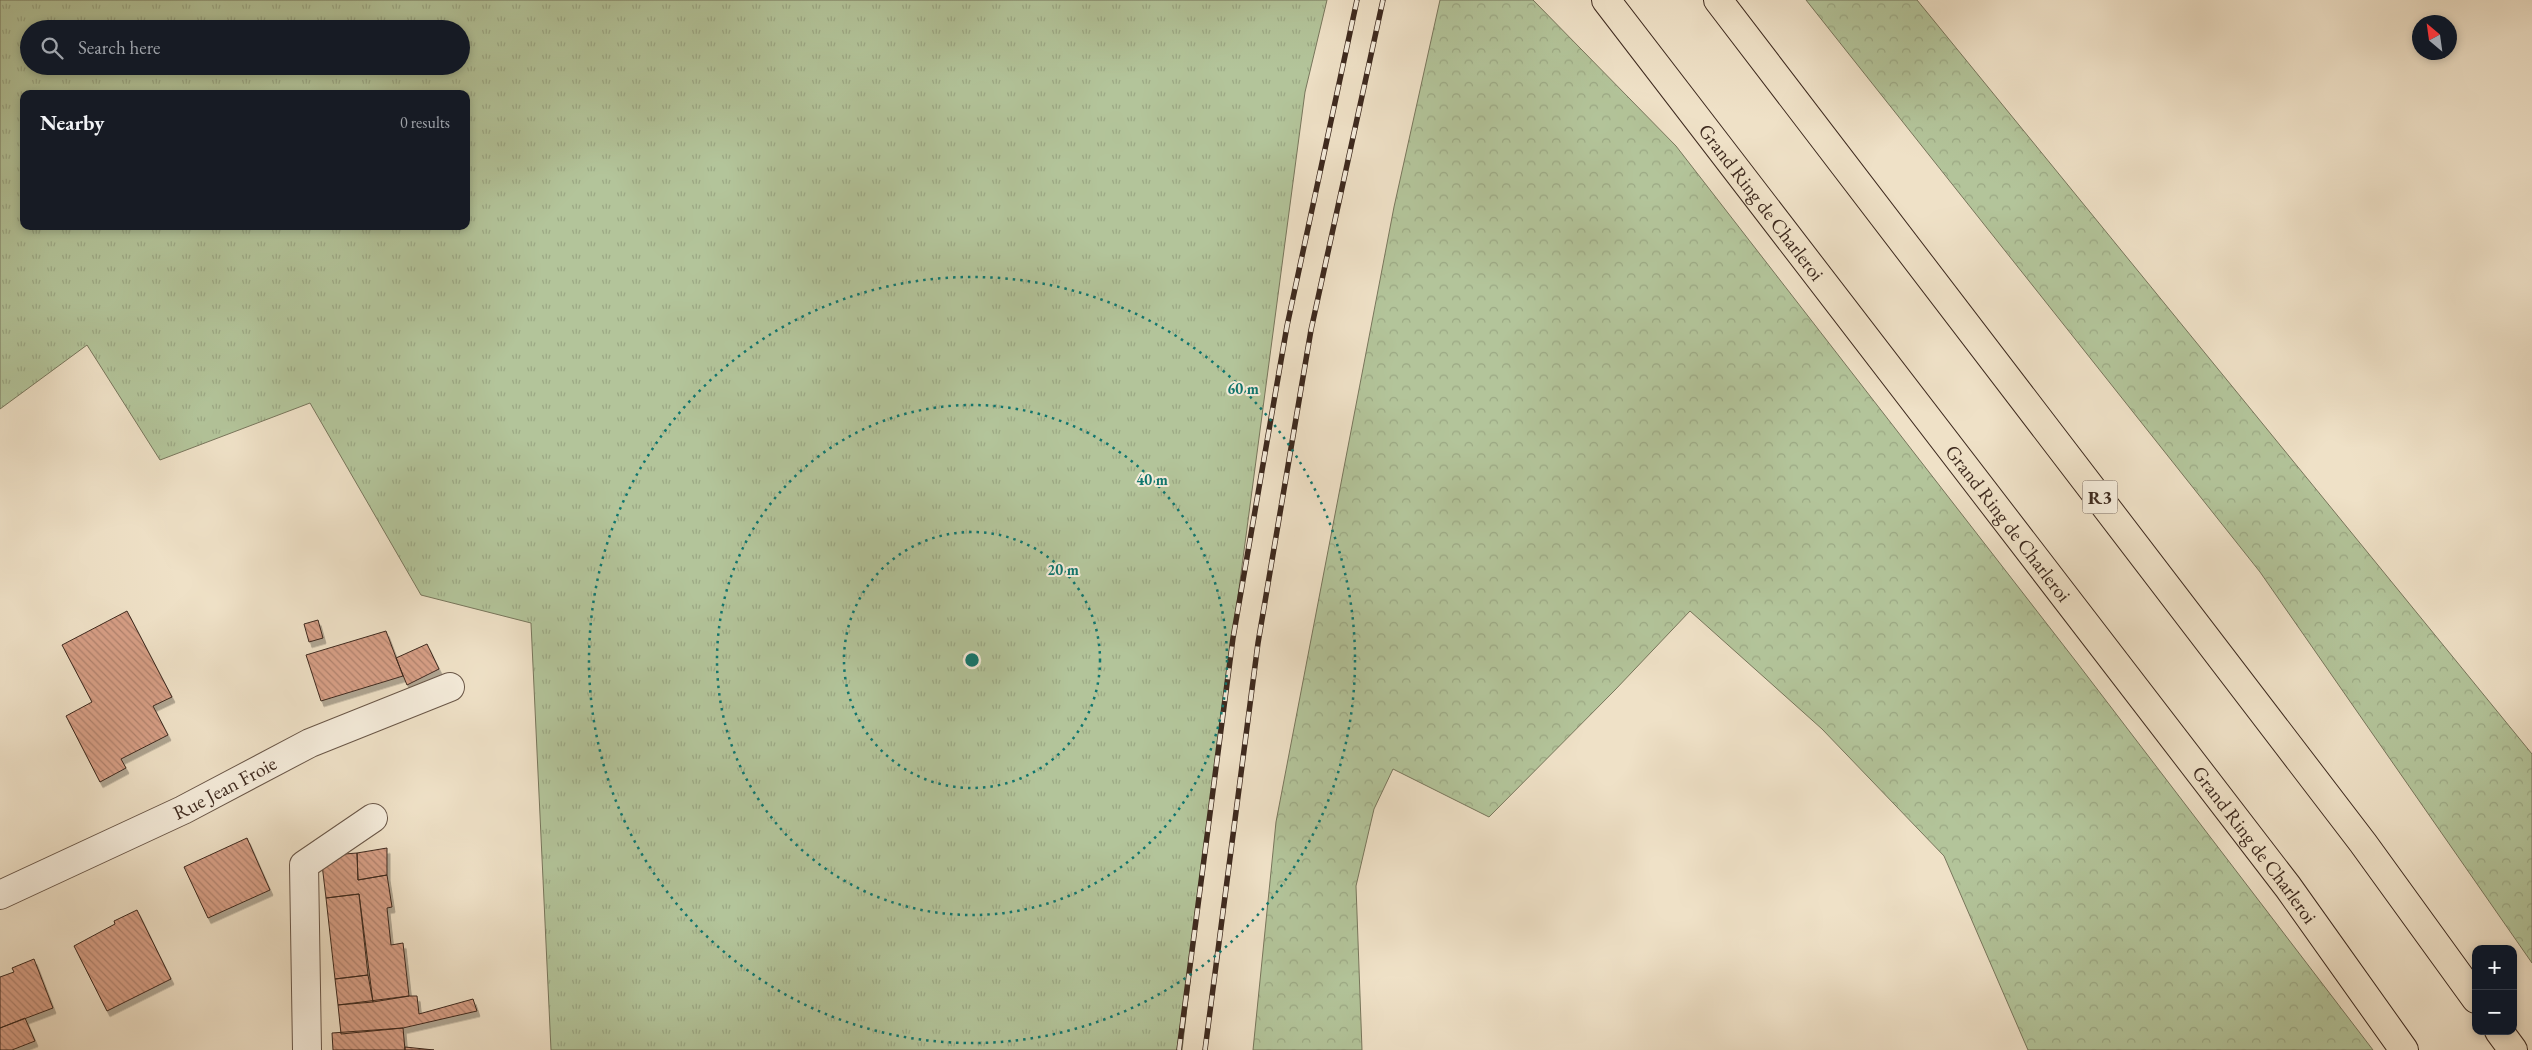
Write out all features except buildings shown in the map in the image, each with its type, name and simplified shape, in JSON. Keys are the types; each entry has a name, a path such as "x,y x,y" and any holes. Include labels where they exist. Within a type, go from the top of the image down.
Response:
{"highway":[{"name":"Grand Ring de Charleroi","path":"1606,0 2282,879 2404,1050"},
{"name":"R3","path":"1718,0 2363,842 2472,993"},
{"path":"2502,1035 2513,1050"}],"street":[{"name":"Rue Jean Froie","path":"0,895 182,810 310,743 450,687"},
{"path":"308,1050 304,865 373,818"}],"green space":[{"path":"0,0 1327,0 1305,92 1215,769 1182,1050 551,1050 531,623 421,595 310,403 160,460 87,345 0,409"},
{"path":"1440,0 1533,0 1676,146 2078,664 2373,1050 2028,1050 1944,856 1822,729 1690,611 1489,817 1393,769 1374,809 1356,886 1362,1050 1253,1050 1276,822 1394,207"},
{"path":"1806,0 1917,0 2532,754 2532,963 2260,572"}],"railway":[{"path":"1179,1050 1233,638 1287,326 1357,0"},
{"path":"1205,1050 1258,643 1311,330 1383,0"}]}
